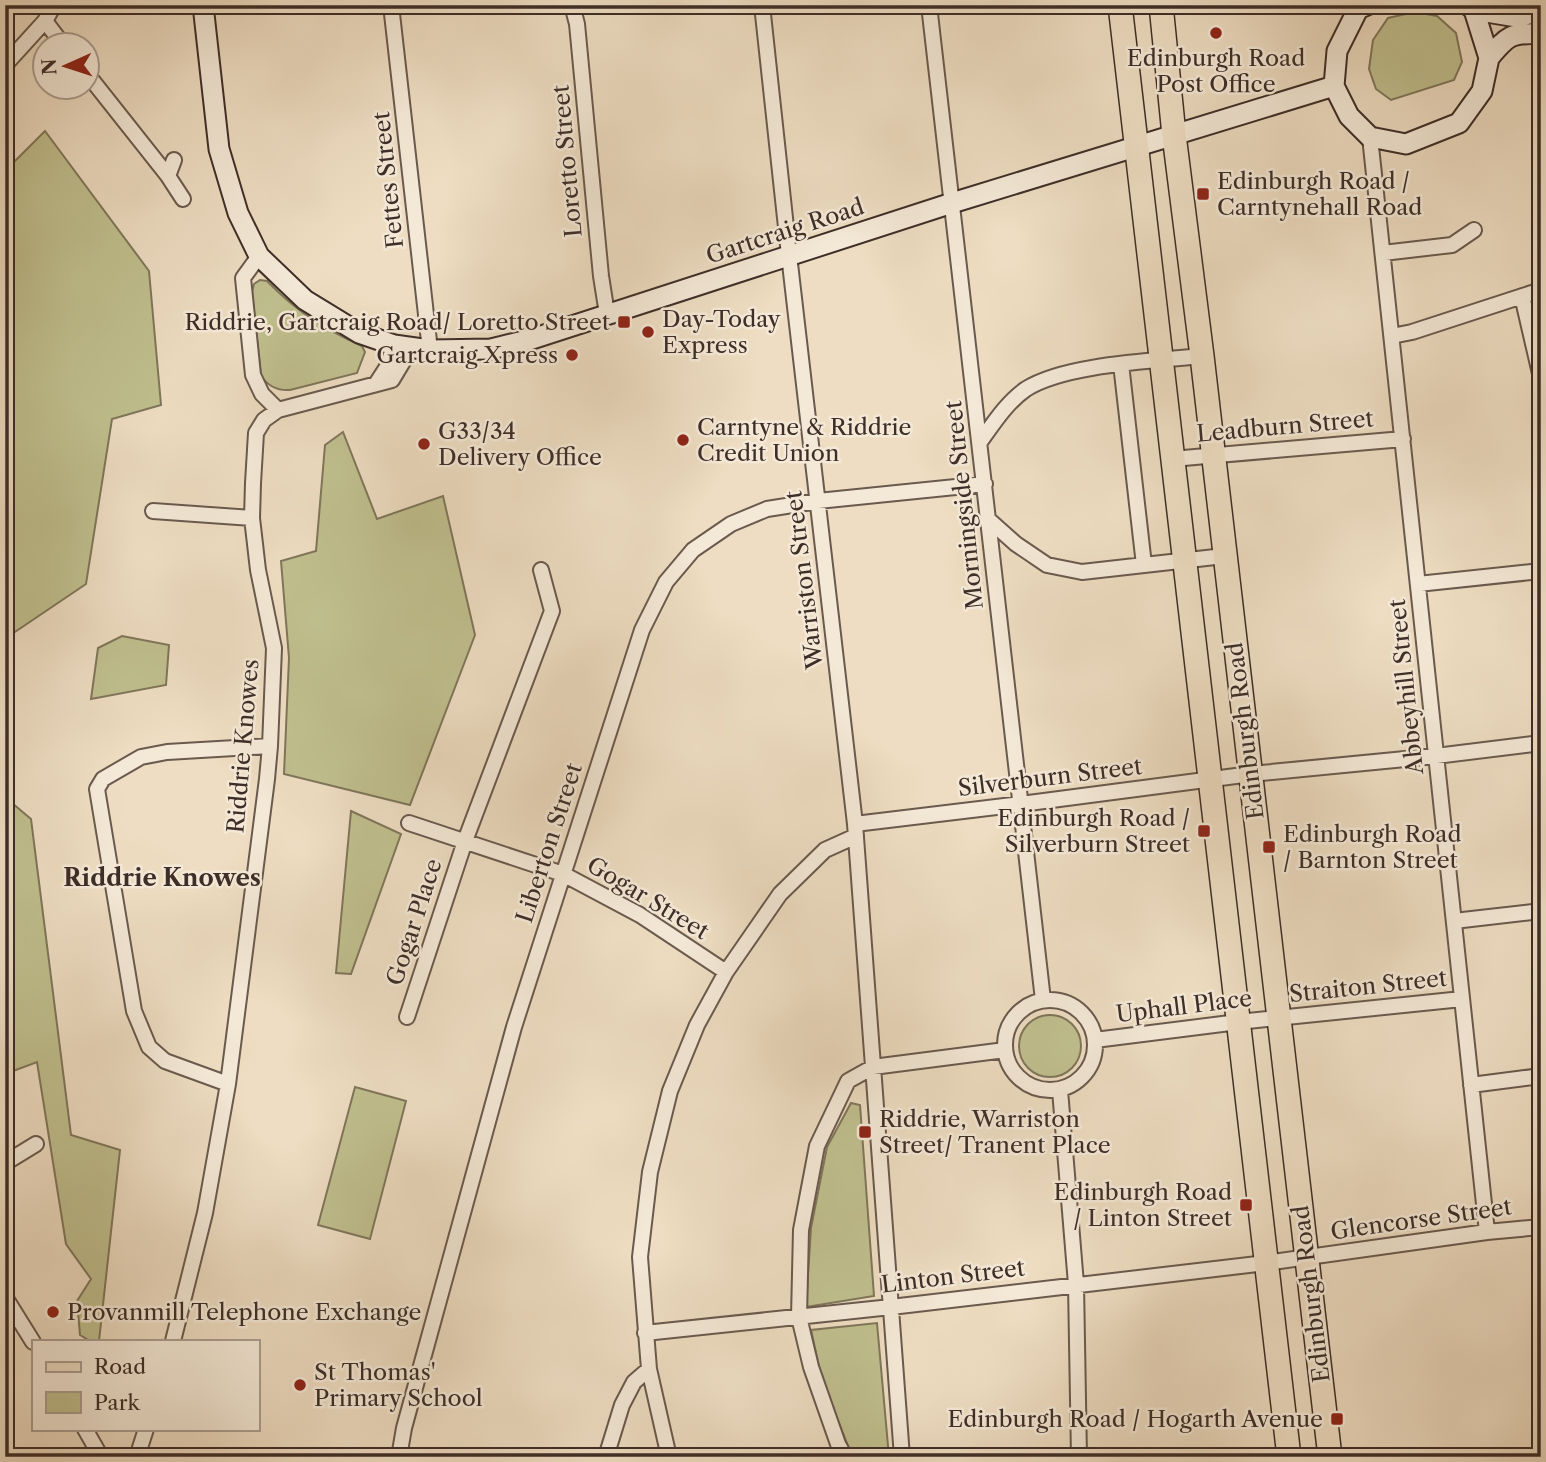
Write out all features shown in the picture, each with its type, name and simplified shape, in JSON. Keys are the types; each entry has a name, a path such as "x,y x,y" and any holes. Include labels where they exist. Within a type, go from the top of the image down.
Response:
{"main road":[{"name":"Edinburgh Road","path":"1120,5 1289,1457"},
{"name":"Edinburgh Road","path":"1161,5 1174,135 1330,1457"}],"street":[{"path":"5,65 45,21 54,5"},
{"name":"Gartcraig Road","path":"203,5 219,149 238,213 264,261 305,300 359,333 401,346 430,350 491,349 532,339 953,203 1334,86"},
{"name":"Fettes Street","path":"391,5 430,350"},
{"name":"Loretto Street","path":"572,5 578,24 601,276 607,314"},
{"name":"Warriston Street","path":"762,5 855,830 902,1457"},
{"name":"Morningside Street","path":"929,5 1043,1000"},
{"path":"1361,7 1336,51 1334,86 1349,116 1370,137 1406,144 1459,123 1482,91 1489,58 1504,40 1526,33 1541,34"},
{"path":"1471,8 1517,18 1541,11"},
{"path":"1471,8 1489,58"},
{"path":"45,21 53,32"},
{"path":"102,93 183,199"},
{"name":"Abbeyhill Street","path":"1370,137 1487,1232"},
{"path":"168,176 174,160"},
{"path":"1383,253 1452,245 1474,230"},
{"path":"264,261 244,288 253,376 262,394 278,410 392,380 404,360 401,346"},
{"path":"1392,336 1541,290"},
{"path":"1522,296 1541,378"},
{"path":"980,442 1001,413 1026,390 1048,379 1121,364 1202,356"},
{"path":"1121,364 1144,565"},
{"name":"Riddrie Knowes","path":"173,1340 205,1213 228,1084 270,746 274,648 258,570 252,518 256,433 264,420 278,410"},
{"name":"Leadburn Street","path":"1172,459 1403,439"},
{"name":"Liberton Street","path":"400,1457 404,1428 514,1027 642,630 666,582 693,550 731,524 767,509 818,501 985,484"},
{"path":"153,512 252,518"},
{"path":"989,520 1016,544 1047,565 1082,572 1224,556"},
{"path":"465,841 552,611 541,570"},
{"path":"1418,584 1541,571"},
{"name":"Silverburn Street","path":"669,1457 649,1369 640,1257 650,1172 670,1091 697,1025 726,972 780,894 825,850 855,830 1021,804 1251,774 1541,743"},
{"path":"228,1084 165,1061 149,1047 134,1011 97,789 103,779 141,757 167,752 270,746"},
{"name":"Gogar Street","path":"409,822 563,874 640,915 726,972"},
{"name":"Gogar Place","path":"407,1017 465,841"},
{"path":"1454,921 1541,911"},
{"name":"Straiton Street","path":"1278,1019 1462,999"},
{"path":"1043,1000 1058,1000 1072,1005 1083,1014 1096,1040 1091,1066 1084,1077 1060,1090 1045,1091 1030,1087 1018,1078 1009,1065 1005,1050 1005,1036 1018,1012 1043,1000"},
{"name":"Uphall Place","path":"1096,1040 1278,1019"},
{"path":"845,1457 811,1367 799,1317 801,1230 817,1146 848,1081 873,1067 1005,1050"},
{"path":"1471,1085 1541,1076"},
{"path":"1060,1090 1076,1284 1079,1457"},
{"path":"7,1159 36,1144"},
{"name":"Glencorse Street","path":"1266,1263 1541,1227"},
{"name":"Linton Street","path":"645,1332 891,1307 1266,1263"},
{"path":"5,1297 32,1340"},
{"path":"606,1457 622,1405 634,1382 649,1369"},
{"path":"86,1430 101,1457"},
{"path":"137,1457 146,1430"}],"green space":[{"path":"1415,12 1437,16 1456,33 1462,62 1454,80 1391,100 1376,89 1369,69 1373,40 1388,18"},
{"path":"45,131 149,271 161,405 112,419 86,584 5,641 5,171"},
{"path":"260,280 267,281 311,318 362,346 365,352 357,373 290,390 277,389 267,383 261,376 252,292 254,284"},
{"path":"343,432 377,519 443,496 475,635 410,805 284,774 289,658 281,561 316,551 325,445"},
{"path":"122,636 169,645 166,685 91,699 98,648"},
{"path":"12,803 31,819 71,1135 120,1150 99,1340 88,1340 80,1335 77,1301 91,1279 66,1244 37,1062 5,1074 5,881 13,914 5,864 5,826"},
{"path":"351,811 401,834 351,974 336,973"},
{"path":"1044,1015 1056,1015 1072,1024 1079,1034 1079,1058 1072,1068 1056,1077 1044,1077 1033,1072 1024,1063 1019,1052 1019,1040 1024,1029 1033,1020"},
{"path":"355,1087 406,1101 370,1239 318,1225"},
{"path":"851,1103 860,1105 874,1296 806,1307 811,1228 827,1147"},
{"path":"877,1323 889,1457 855,1457 848,1446 822,1380 811,1330"}],"place":[{"name":"Edinburgh Road Post Office","path":"1216,33"},
{"name":"Edinburgh Road / Carntynehall Road","path":"1203,194"},
{"name":"Riddrie, Gartcraig Road/ Loretto Street","path":"624,322"},
{"name":"Day-Today Express","path":"648,332"},
{"name":"Gartcraig Xpress","path":"572,355"},
{"name":"Carntyne & Riddrie Credit Union","path":"683,440"},
{"name":"G33/34 Delivery Office","path":"424,444"},
{"name":"Edinburgh Road / Silverburn Street","path":"1204,831"},
{"name":"Edinburgh Road / Barnton Street","path":"1269,847"},
{"name":"Riddrie, Warriston Street/ Tranent Place","path":"865,1132"},
{"name":"Edinburgh Road / Linton Street","path":"1246,1205"},
{"name":"Provanmill Telephone Exchange","path":"53,1312"},
{"name":"St Thomas' Primary School","path":"300,1385"},
{"name":"Edinburgh Road / Hogarth Avenue","path":"1337,1419"}],"district":[{"name":"Riddrie Knowes","path":"162,877"}]}
